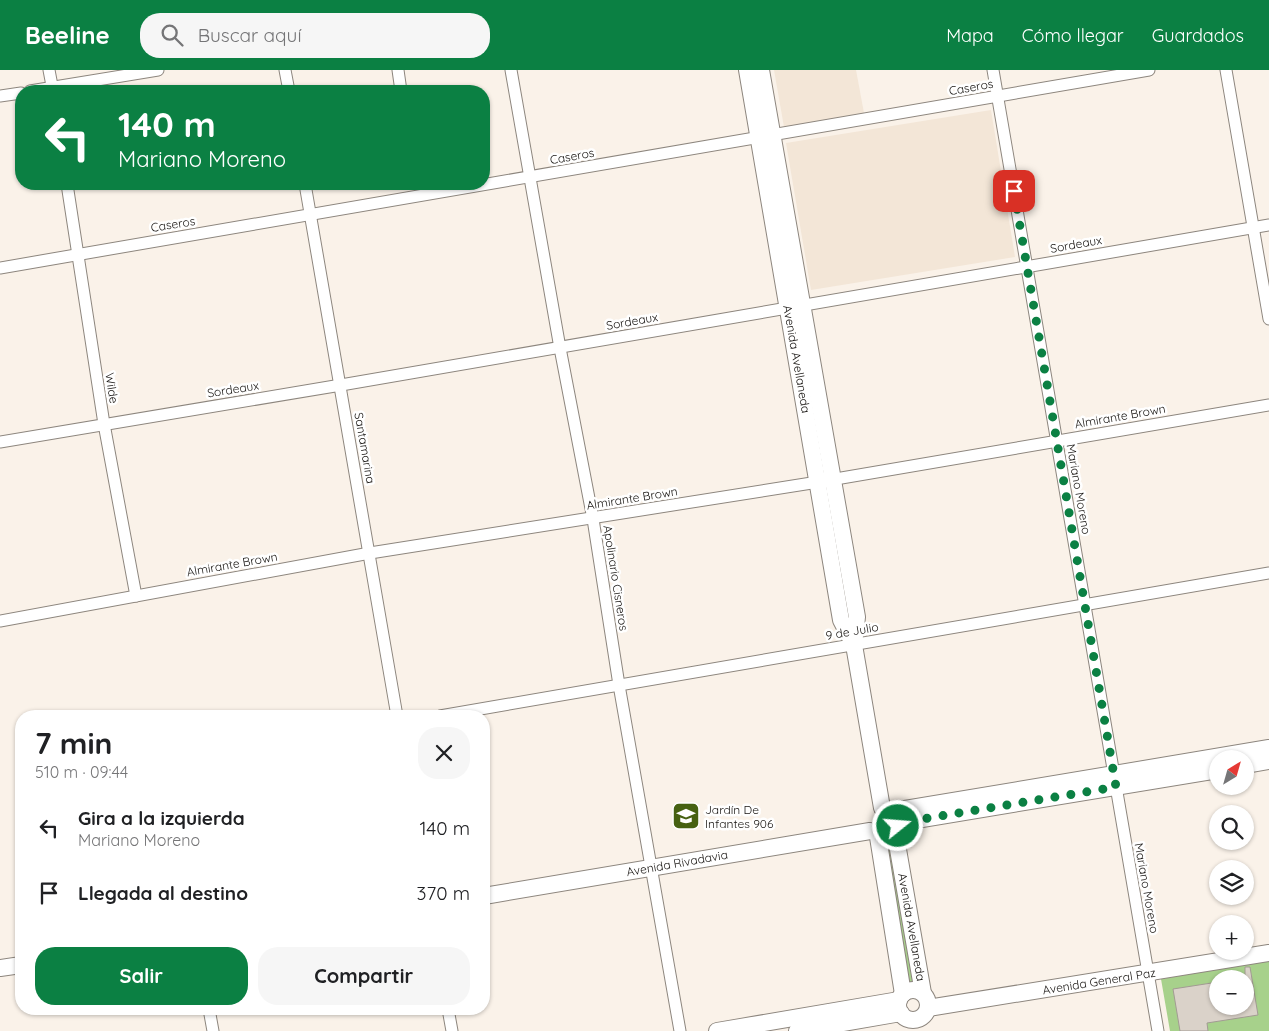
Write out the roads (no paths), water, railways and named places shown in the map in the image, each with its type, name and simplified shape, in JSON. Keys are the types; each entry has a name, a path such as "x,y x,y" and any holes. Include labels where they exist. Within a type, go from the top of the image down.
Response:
{"main road":[{"name":"Avenida Avellaneda","path":"747,70 766,136"},
{"name":"Avenida Avellaneda","path":"761,70 766,136 825,481 857,617 854,644 892,818 926,1003 929,1031"},
{"path":"872,830 873,812 892,818 1115,781 1269,748"},
{"path":"1254,764 1269,761"},
{"path":"1115,781 1209,771"},
{"name":"Avenida Rivadavia","path":"490,885 872,830 889,837 892,818"},
{"name":"Avenida Avellaneda","path":"872,830 904,1011"},
{"name":"Avenida Rivadavia","path":"490,895 650,863"},
{"path":"1254,946 1269,944"},
{"name":"Avenida General Paz","path":"926,1003 1147,968 1269,953"},
{"name":"Avenida General Paz","path":"1147,968 1209,954"},
{"path":"0,968 15,966"},
{"path":"0,979 15,977"},
{"path":"717,1031 904,1011 918,1019 926,1003 912,990 904,1011"},
{"path":"797,1031 841,1017"}],"street":[{"path":"49,70 51,85"},
{"path":"74,85 158,70"},
{"path":"285,70 288,85"},
{"path":"398,70 401,85"},
{"name":"Apolinario Cisneros","path":"511,70 560,348 593,519 619,685 680,1031"},
{"name":"Mariano Moreno","path":"993,70 1158,1031"},
{"name":"Caseros","path":"490,184 1149,70"},
{"path":"1226,70 1269,319"},
{"path":"0,96 15,94"},
{"name":"Wilde","path":"68,190 104,424 136,596"},
{"name":"Santamarina","path":"306,190 396,710"},
{"path":"418,190 420,196"},
{"name":"Caseros","path":"0,268 455,190"},
{"name":"Sordeaux","path":"0,442 560,348 1269,225"},
{"name":"Almirante Brown","path":"0,621 370,553 825,481 1269,404"},
{"name":"9 de Julio","path":"475,710 1269,573"},
{"path":"210,1015 213,1031"},
{"path":"449,1015 452,1031"}],"place":[{"name":"Jardín De Infantes 906","path":"686,816"}]}
